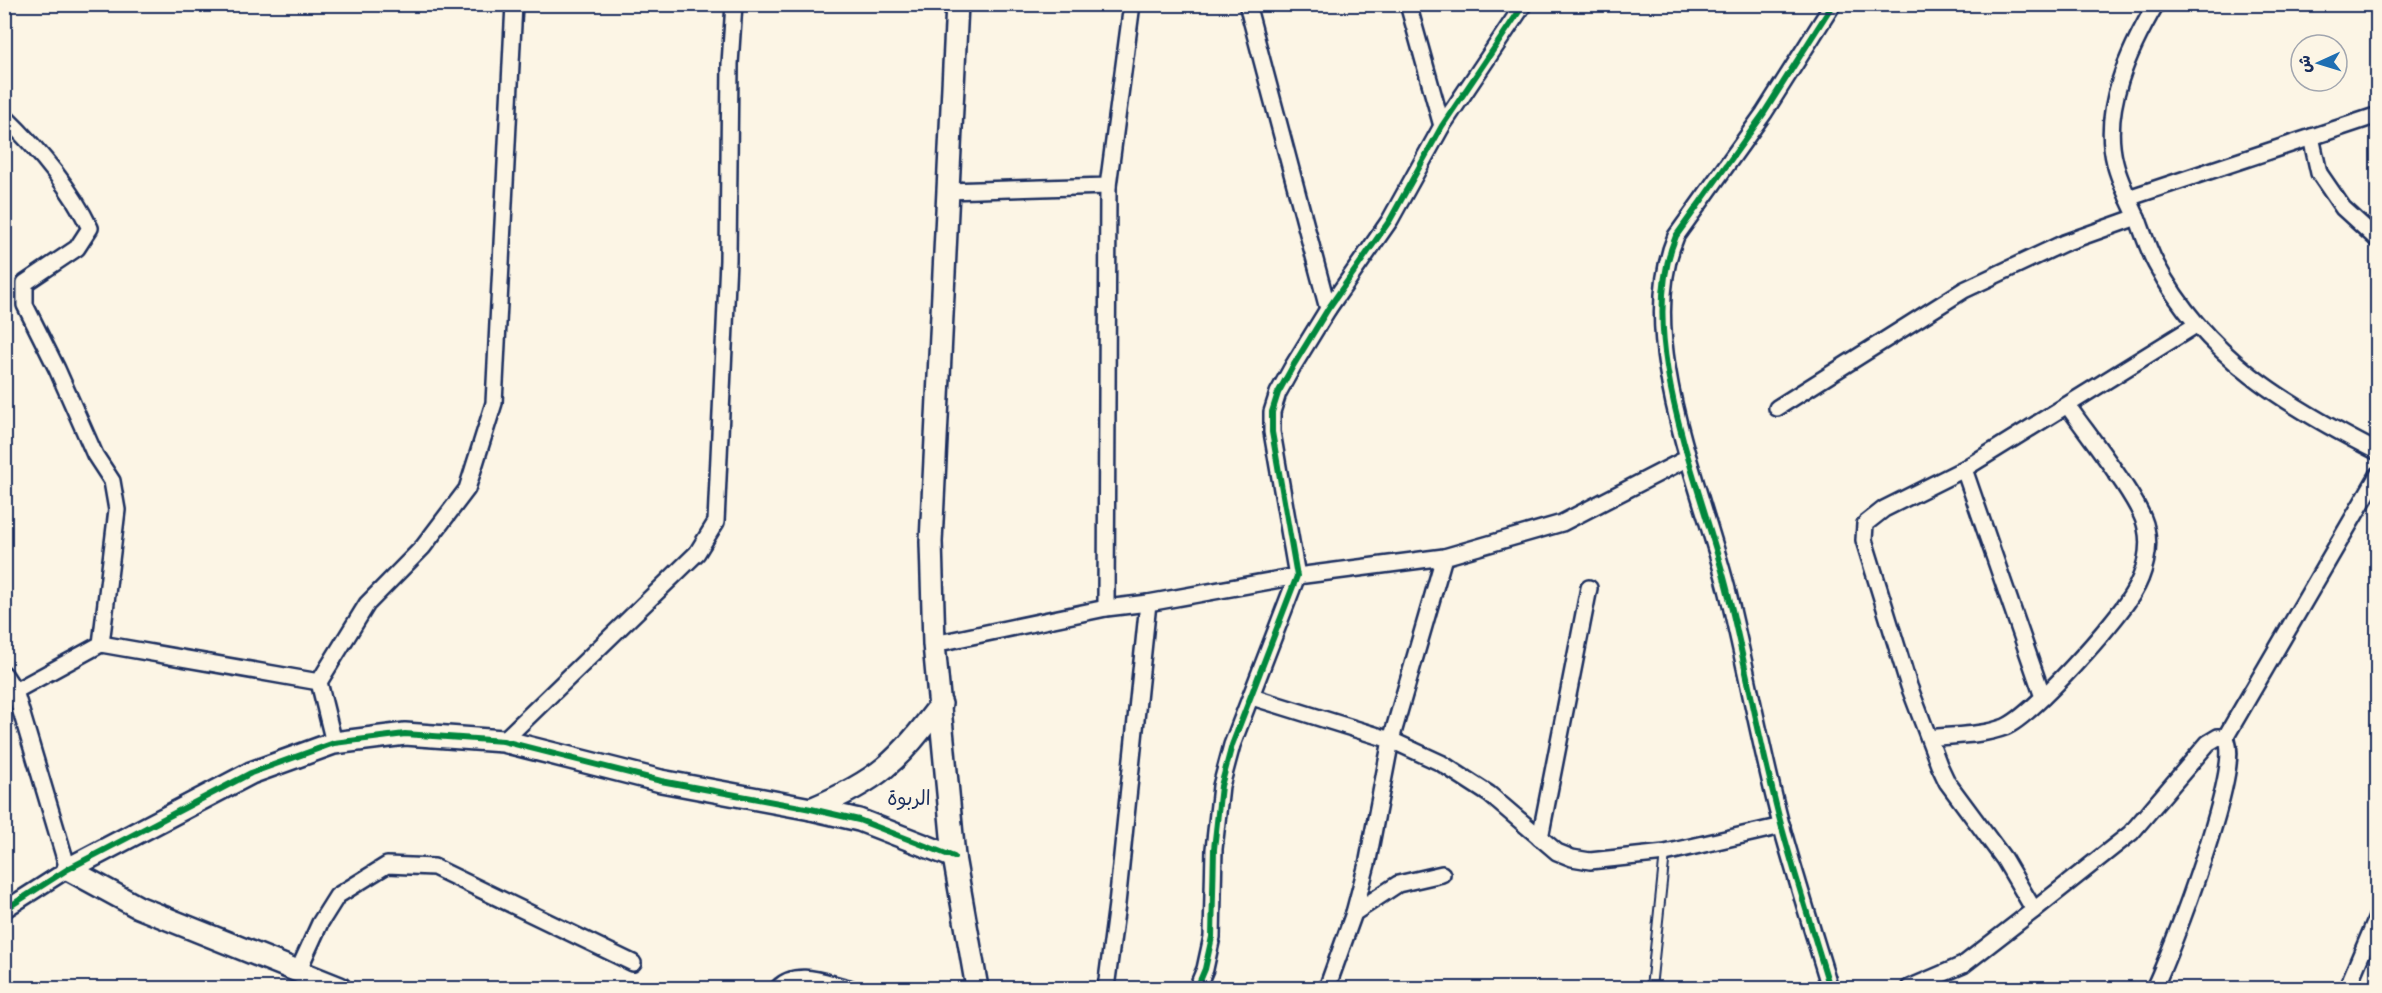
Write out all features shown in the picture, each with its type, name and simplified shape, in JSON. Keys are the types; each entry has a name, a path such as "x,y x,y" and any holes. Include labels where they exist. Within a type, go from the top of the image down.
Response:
{"street":[{"path":"334,743 320,682 367,604 423,547 467,489 494,403 514,4"},
{"path":"503,741 697,553 716,522 728,260 730,64 734,4"},
{"path":"957,4 931,530 934,644 954,857 977,988"},
{"path":"1106,608 1108,186 1132,4"},
{"path":"1247,4 1328,309"},
{"path":"1408,4 1442,126"},
{"path":"1197,988 1205,969 1212,937 1215,840 1221,786 1232,746 1297,576 1272,432 1272,412 1278,393 1328,309 1390,220 1442,126 1524,4"},
{"path":"1830,988 1782,826 1728,592 1674,410 1667,366 1663,298 1669,253 1681,228 1769,104 1833,4"},
{"path":"2156,4 2118,85 2112,109 2111,135 2115,163 2156,264 2196,325 2229,360 2270,391 2378,452"},
{"path":"2128,198 2378,115"},
{"path":"4,116 32,145 81,209 90,228 77,248 25,283 25,305 57,369 95,455 112,481 117,510 101,644"},
{"path":"2311,137 2319,173 2343,208 2378,240"},
{"path":"948,190 1108,186"},
{"path":"1777,408 1964,290 2064,243 2137,217"},
{"path":"2034,910 2004,859 1947,782 1909,686 1863,531 1869,519 1884,509 1964,469 2196,325"},
{"path":"1929,738 1988,732 2007,726 2043,698 2104,630 2133,593 2144,569 2148,547 2146,526 2136,505 2068,406"},
{"path":"934,644 1106,608 1148,603 1297,576 1444,557 1562,523 1688,458"},
{"path":"1964,469 2043,698"},
{"path":"2225,738 2378,475"},
{"path":"1327,988 1354,913 1368,860 1391,740 1444,557"},
{"path":"1540,838 1589,588"},
{"path":"1106,988 1117,904 1148,603"},
{"path":"15,691 101,644 320,682"},
{"path":"4,674 15,691 68,869 138,907 340,988"},
{"path":"1252,697 1391,740 1459,774 1489,794 1557,852 1572,858 1590,861 1665,853 1782,826"},
{"path":"811,809 853,791 882,772 907,749 941,704"},
{"path":"4,910 68,869 250,773 334,743 405,734 503,741 661,781 811,809 859,820 954,857"},
{"path":"1909,988 1963,965 2034,910 2131,833 2208,743 2218,737 2225,738"},
{"path":"2154,988 2169,958 2205,855 2228,770 2231,750 2225,738"},
{"path":"298,971 320,923 337,896 387,865 434,867 633,963"},
{"path":"1354,913 1398,884 1442,874"},
{"path":"2351,987 2378,915"},
{"path":"778,988 798,977 849,988"}],"lane":[{"path":"1651,988 1665,853"}],"cycle path":[{"path":"1197,988 1205,969 1212,937 1214,849 1221,786 1232,745 1297,576 1272,432 1272,412 1278,393 1328,309 1390,220 1442,126 1524,4"},
{"path":"1830,988 1782,828 1728,593 1676,414 1667,367 1662,320 1665,276 1676,236 1764,113 1833,4"},
{"path":"4,910 68,869 251,773 334,743 405,734 503,741 661,781 811,809 859,820 954,857"}],"district":[{"name":"الربوة","path":"909,798"}]}
